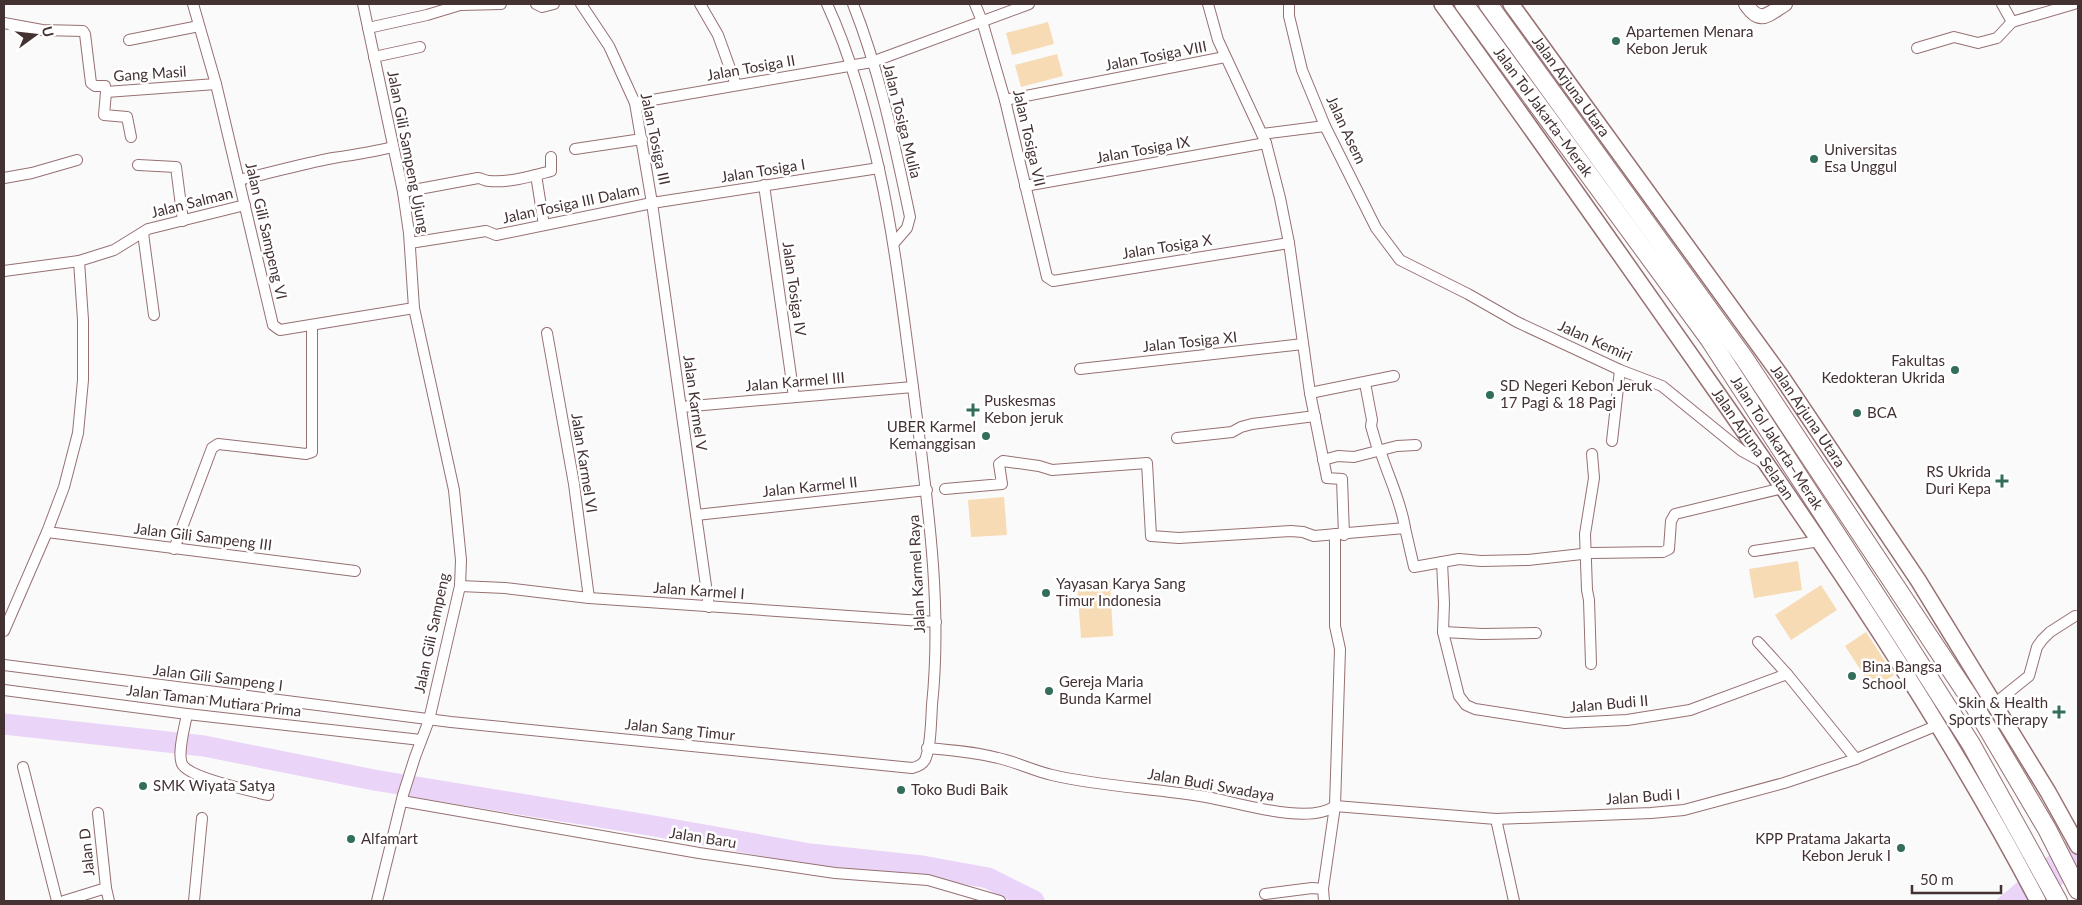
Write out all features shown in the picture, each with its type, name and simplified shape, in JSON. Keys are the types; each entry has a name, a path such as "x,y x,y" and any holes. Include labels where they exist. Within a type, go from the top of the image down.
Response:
{"highway":[{"name":"Jalan Tol Jakarta–Merak","path":"1464,4 1710,340 1966,736 2027,862 2058,901"},
{"name":"Jalan Tol Jakarta–Merak","path":"1488,4 1744,358 1969,697 2047,829 2078,890"}],"main road":[{"name":"Jalan Arjuna Selatan","path":"1442,4 1553,158 1820,541 2027,862 2038,901"},
{"name":"Jalan Arjuna Utara","path":"1511,4 1768,357 1918,580 2078,846"}],"street":[{"name":"Jalan Gili Sampeng VI","path":"192,4 216,84 273,325 280,330 414,308"},
{"name":"Jalan Gili Sampeng Ujung","path":"363,4 403,192 410,243 414,308"},
{"path":"368,28 427,15 460,4 501,4"},
{"path":"536,4 542,7 554,4"},
{"name":"Jalan Tosiga III","path":"582,4 609,46 635,104 652,203"},
{"path":"700,4 718,35 736,85"},
{"path":"827,4 852,65 879,168 894,243 913,387"},
{"name":"Jalan Tosiga Mulia","path":"853,4 872,62 895,144 910,218 907,228 894,243"},
{"name":"Jalan Tosiga VII","path":"975,4 982,20 1005,100 1049,280"},
{"name":"Jalan Tosiga II","path":"635,104 872,62 1029,4"},
{"path":"1208,4 1218,40 1226,58"},
{"name":"Jalan Asem","path":"1289,4 1289,16 1302,70 1326,126 1376,228 1400,260"},
{"path":"1746,4 1751,12 1757,17 1762,18 1784,4"},
{"path":"2002,4 2012,22"},
{"path":"1916,48 1954,37 1978,43 1997,38 2012,22 2074,4"},
{"name":"Gang Masil","path":"4,22 42,30 79,30 85,34 91,84 105,86 106,92 216,84"},
{"path":"129,40 199,26"},
{"path":"374,57 420,48"},
{"name":"Jalan Tosiga VIII","path":"1005,100 1226,58 1264,139 1289,243 1310,394 1323,460"},
{"path":"106,92 104,115 127,117 131,137"},
{"name":"Jalan Tosiga IX","path":"1025,186 1326,126"},
{"path":"575,149 642,139"},
{"path":"239,180 291,167 393,147"},
{"path":"403,192 478,178 489,182 511,180 551,171 551,157"},
{"path":"4,178 32,173 77,160"},
{"path":"138,165 176,167 183,221"},
{"name":"Jalan Tosiga I","path":"652,203 879,168"},
{"path":"536,174 544,226"},
{"name":"Jalan Tosiga IV","path":"764,186 794,397"},
{"name":"Jalan Tosiga III Dalam","path":"410,243 486,231 496,235 652,203"},
{"name":"Jalan Karmel V","path":"652,203 709,607"},
{"name":"Jalan Salman","path":"4,271 79,261 114,250 148,229 245,205"},
{"path":"143,233 154,315"},
{"name":"Jalan Tosiga X","path":"1049,280 1053,281 1289,243"},
{"name":"Jalan Kemiri","path":"1400,260 1468,294 1517,322 1620,370 1662,386 1742,451 1767,465"},
{"path":"4,631 47,532 64,487 78,433 83,329 79,261"},
{"name":"Jalan Gili Sampeng","path":"377,901 403,798 415,757 429,720 460,586 461,560 454,490 414,308"},
{"path":"174,549 212,448 218,444 306,454 312,452 312,325"},
{"name":"Jalan Karmel VI","path":"547,333 574,484 589,598"},
{"name":"Jalan Tosiga XI","path":"1080,369 1303,344"},
{"path":"1612,441 1620,370"},
{"path":"1310,394 1394,376"},
{"path":"1365,383 1371,412 1371,426 1402,510 1414,566 1459,558 1481,561 1528,560 1586,553 1663,552 1669,549 1671,521 1675,514 1783,488"},
{"name":"Jalan Karmel III","path":"681,407 913,387"},
{"name":"Jalan Karmel Raya","path":"913,387 927,490 933,552 936,622 936,672 925,760"},
{"path":"1178,438 1232,432 1252,424 1315,416"},
{"path":"1324,901 1323,890 1335,806 1340,648 1335,626 1342,480 1328,478 1323,460 1338,456 1354,457 1379,450 1416,445"},
{"path":"1591,664 1586,521 1594,478 1592,454"},
{"path":"945,489 1002,484 999,464 1003,460 1052,470 1147,463 1151,536 1179,538 1291,531 1303,532 1310,536 1405,528"},
{"name":"Jalan Karmel II","path":"696,515 927,490"},
{"name":"Jalan Gili Sampeng III","path":"47,532 355,571"},
{"path":"1754,551 1820,541"},
{"name":"Jalan Budi II","path":"1442,562 1444,632 1459,696 1466,705 1475,709 1565,723 1627,720 1690,710 1787,674"},
{"name":"Jalan Karmel I","path":"460,586 505,588 589,598 936,622"},
{"path":"1994,704 2030,676 2037,647 2042,640 2050,632 2075,616"},
{"path":"1444,632 1482,634 1536,633"},
{"path":"1758,642 1787,674 1856,759"},
{"name":"Jalan Gili Sampeng I","path":"4,665 429,720"},
{"name":"Jalan Taman Mutiara Prima","path":"4,690 186,718 421,740"},
{"path":"186,718 181,752 182,764 187,769 212,780 268,794"},
{"name":"Jalan Sang Timur","path":"429,720 912,768 921,765 925,760"},
{"name":"Jalan Budi I","path":"1335,806 1496,819 1661,813 1684,810 1784,783 1856,759 1938,725"},
{"name":"Jalan Budi Swadaya","path":"927,748 953,750 999,758 1052,775 1208,797 1256,809 1299,813 1323,812 1335,806"},
{"path":"23,767 57,901"},
{"name":"Jalan Baru","path":"403,798 699,853 835,873 928,880 1000,901"},
{"name":"Jalan D","path":"98,813 109,901"},
{"path":"194,901 202,818"},
{"path":"1496,819 1514,901"},
{"path":"64,901 106,888"},
{"path":"1265,894 1312,888 1323,890"}],"shaded area":[{"path":"1048,22 1054,44 1012,55 1006,33"},
{"path":"1057,54 1063,76 1021,87 1015,65"},
{"path":"1004,497 1007,535 971,537 968,500"},
{"path":"1798,561 1802,590 1754,598 1749,569"},
{"path":"1110,580 1113,636 1081,638 1077,582"},
{"path":"1821,585 1837,610 1791,640 1775,615"},
{"path":"1866,632 1894,675 1873,689 1845,646"},
{"path":"2078,831 2078,869 2045,901 1995,901"}],"waterway":[{"path":"4,724 204,746 374,780 654,826 810,854 922,866 988,878 1034,901"}],"place":[{"name":"Apartemen Menara Kebon Jeruk","path":"1616,41"},
{"name":"Universitas Esa Unggul","path":"1814,159"},
{"name":"Fakultas Kedokteran Ukrida","path":"1955,370"},
{"name":"SD Negeri Kebon Jeruk 17 Pagi & 18 Pagi","path":"1490,395"},
{"name":"Puskesmas Kebon jeruk","path":"973,410"},
{"name":"BCA","path":"1857,413"},
{"name":"UBER Karmel Kemanggisan","path":"986,436"},
{"name":"RS Ukrida Duri Kepa","path":"2002,481"},
{"name":"Yayasan Karya Sang Timur Indonesia","path":"1046,593"},
{"name":"Bina Bangsa School","path":"1852,676"},
{"name":"Gereja Maria Bunda Karmel","path":"1049,691"},
{"name":"Skin & Health Sports Therapy","path":"2059,712"},
{"name":"SMK Wiyata Satya","path":"143,786"},
{"name":"Toko Budi Baik","path":"901,790"},
{"name":"Alfamart","path":"351,839"},
{"name":"KPP Pratama Jakarta Kebon Jeruk I","path":"1901,848"}]}
